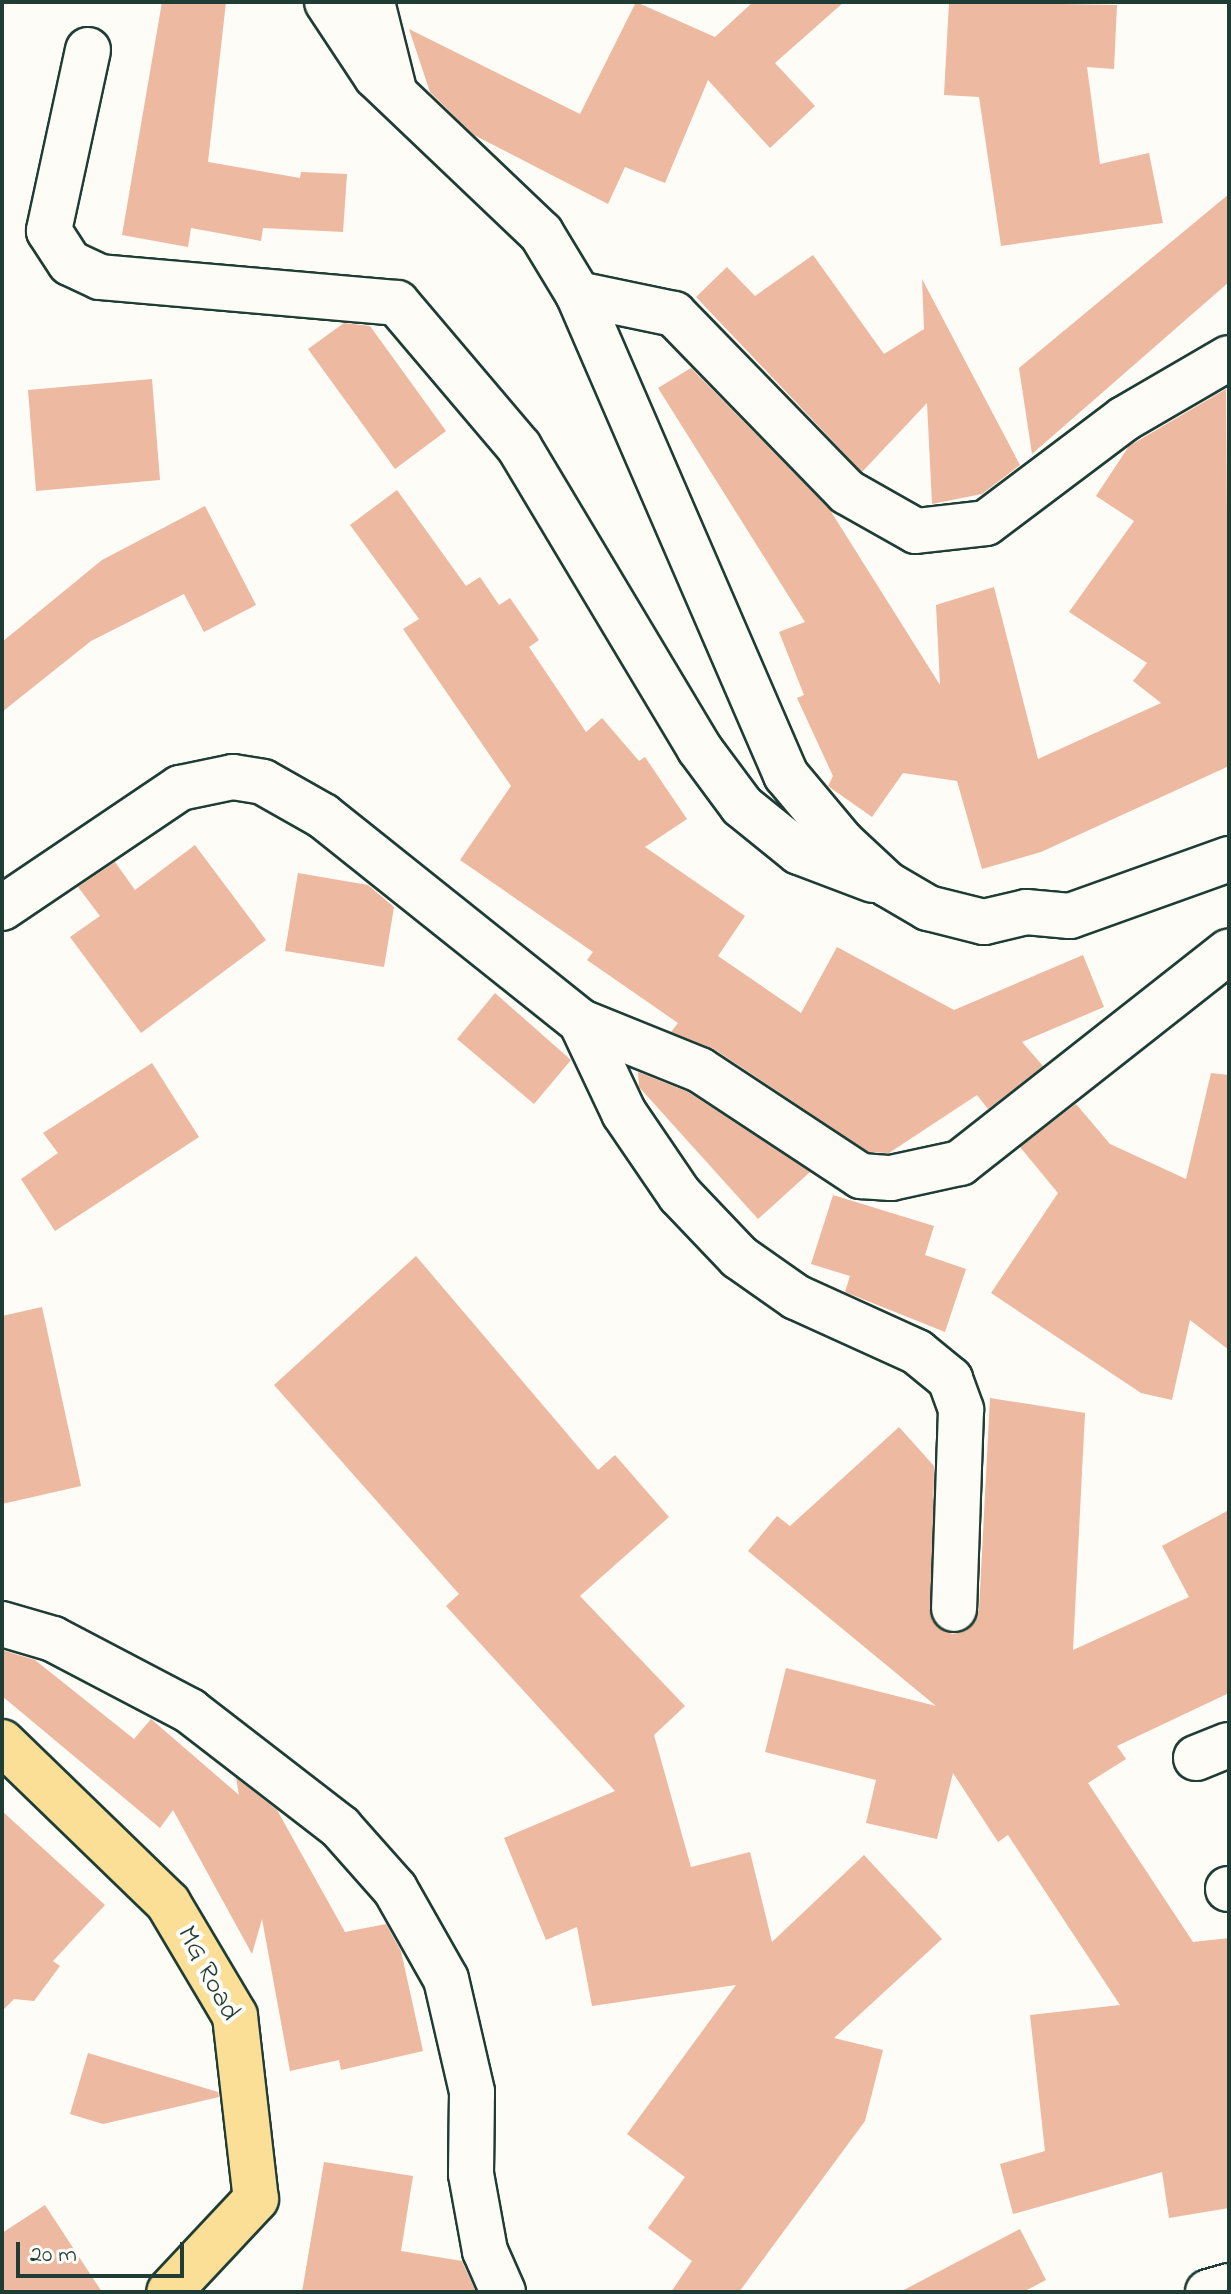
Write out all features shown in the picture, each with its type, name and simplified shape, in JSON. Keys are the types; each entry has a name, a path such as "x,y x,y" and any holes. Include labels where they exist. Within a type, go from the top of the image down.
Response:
{"main road":[{"name":"MG Road","path":"2,1742 168,1903 235,2016 256,2199 169,2292"}],"street":[{"path":"327,2 395,96 512,200 578,294 786,775 809,810 887,884"},
{"path":"372,2 395,96"},
{"path":"88,50 49,231 70,263 100,277 397,303 519,447 699,748 742,806 799,852 887,884 928,908 984,922 1026,912 1070,916 1229,859"},
{"path":"578,294 674,314 847,492 916,531 986,523 1124,419 1229,358"},
{"path":"2,908 180,788 233,777 263,782 323,816 581,1022 700,1070 861,1176 916,1177 982,1148 1229,951"},
{"path":"581,1022 624,1113 680,1195 739,1257 796,1297 917,1352 950,1379 961,1410 954,1609"},
{"path":"2,1624 53,1639 190,1711 340,1827 395,1889 446,1979 472,2092 471,2174 485,2251 503,2292"},
{"path":"1208,2292 1229,2286"}],"building":[{"path":"162,2 226,2 208,162 300,178 301,172 347,174 343,232 263,228 261,241 191,228 188,247 122,235"},
{"path":"636,2 715,37 753,2 844,2 775,63 815,106 770,148 708,80 665,183 625,167 608,204 474,135 430,92 409,29 580,114"},
{"path":"949,2 1117,5 1114,69 1087,67 1100,164 1149,153 1163,223 1001,246 979,97 944,95"},
{"path":"1229,194 1229,282 1032,454 1019,368"},
{"path":"813,255 884,354 924,329 922,279 1020,465 982,494 932,504 927,403 862,472 696,297 727,267 755,296"},
{"path":"344,323 370,326 446,431 395,469 308,349"},
{"path":"691,368 830,510 940,685 936,605 994,587 1038,759 1161,703 1133,681 1147,663 1069,612 1134,521 1096,496 1129,446 1226,389 1229,766 1041,852 982,869 957,781 903,773 872,817 828,786 833,776 797,698 804,695 779,632 805,622 658,388"},
{"path":"152,379 160,480 36,491 28,390"},
{"path":"397,490 466,586 480,577 499,605 510,598 539,640 529,647 586,732 602,718 639,761 645,757 687,819 645,847 745,916 718,956 801,1013 837,947 954,1010 1083,955 1104,1007 1022,1042 1043,1066 988,1109 977,1095 889,1153 869,1152 714,1049 671,1032 678,1023 587,960 593,952 460,860 511,786 403,629 419,619 350,525"},
{"path":"205,506 256,605 204,632 184,594 91,641 2,712 2,642 102,560"},
{"path":"195,845 266,940 141,1033 70,937 100,916 78,887 115,862 135,890"},
{"path":"298,873 368,885 394,907 384,967 285,951"},
{"path":"495,993 571,1060 534,1104 457,1039"},
{"path":"152,1063 199,1137 55,1231 21,1179 58,1153 43,1133"},
{"path":"638,1072 688,1092 810,1172 758,1219 639,1087"},
{"path":"1211,1073 1229,1075 1229,1350 1190,1320 1172,1400 1141,1393 991,1293 1058,1193 1020,1147 1076,1104 1110,1144 1186,1179"},
{"path":"833,1195 934,1226 925,1255 966,1269 945,1332 845,1292 850,1276 811,1264"},
{"path":"416,1256 598,1470 615,1455 669,1517 580,1596 685,1706 654,1735 691,1867 750,1852 772,1942 864,1855 942,1939 834,2038 883,2050 865,2121 739,2292 671,2292 692,2261 648,2228 685,2177 627,2134 736,1985 592,2006 577,1927 546,1940 504,1838 615,1791 446,1606 459,1594 274,1385"},
{"path":"42,1307 81,1486 2,1504 2,1316"},
{"path":"990,1398 1085,1413 1073,1650 1189,1597 1162,1546 1229,1510 1229,1693 1117,1746 1126,1759 1088,1783 1193,1942 1229,1938 1229,2208 1169,2218 1162,2172 1013,2214 1000,2164 1045,2151 1030,2015 1120,2005 1008,1835 998,1842 953,1773 937,1839 866,1823 876,1780 765,1752 786,1668 936,1706 748,1551 777,1516 790,1526 899,1427 934,1466 932,1620 952,1634 966,1631 979,1610"},
{"path":"2,1650 35,1660 134,1739 151,1719 239,1795 236,1778 277,1810 345,1932 386,1924 401,1951 423,2051 341,2070 339,2060 290,2071 262,1919 252,1954 173,1810 160,1828 2,1696"},
{"path":"2,1811 105,1905 53,1961 60,1966 34,2001 14,1999 2,2011"},
{"path":"88,2053 218,2092 219,2097 103,2124 70,2114"},
{"path":"324,2162 413,2176 401,2251 462,2261 476,2292 302,2292"},
{"path":"45,2205 102,2292 2,2292 2,2233"},
{"path":"1020,2229 1046,2280 1023,2292 900,2292"}]}
